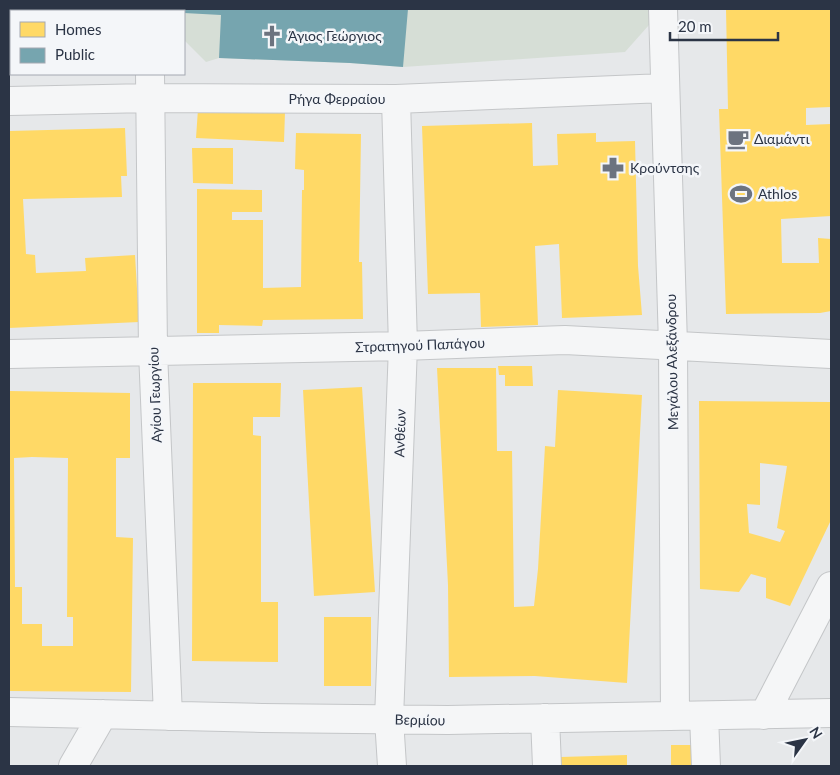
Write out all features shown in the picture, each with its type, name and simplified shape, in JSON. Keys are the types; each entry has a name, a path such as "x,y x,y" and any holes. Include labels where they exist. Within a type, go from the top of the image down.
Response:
{"street":[{"name":"Μεγάλου Αλεξάνδρου","path":"663,9 673,345 675,716"},
{"name":"Ρήγα Φερραίου","path":"9,101 150,86 396,99 664,88"},
{"name":"Αγίου Γεωργίου","path":"150,86 154,351 168,716"},
{"name":"Ανθέων","path":"392,766 389,719 403,346 396,99"},
{"name":"Στρατηγού Παπάγου","path":"9,354 403,346 565,340 831,354"},
{"path":"764,715 831,586"},
{"name":"Βερμίου","path":"9,712 448,720 831,713"},
{"path":"73,766 103,714"},
{"path":"704,716 706,766"},
{"path":"545,718 547,766"}],"shaded area":[{"path":"652,9 649,25 625,52 403,67 219,58 206,62 185,41 185,10 182,10"}],"building: Homes":[{"path":"9,9 123,9 10,10 9,58"},
{"path":"726,9 831,9 831,107 806,108 806,125 831,124 831,216 781,219 782,263 819,263 818,238 831,239 831,311 820,313 726,314 719,109 728,109"},
{"path":"198,109 285,112 284,142 196,138"},
{"path":"532,123 533,166 558,165 557,134 596,133 596,142 635,141 638,266 642,315 562,318 559,244 535,246 538,325 481,327 480,293 428,294 422,126"},
{"path":"125,128 127,176 121,176 122,197 23,199 26,254 35,255 36,273 86,271 85,258 135,255 139,322 9,328 9,131"},
{"path":"296,133 361,134 359,262 362,262 363,319 263,320 262,326 219,325 219,333 197,333 197,189 262,190 262,212 232,212 232,220 263,220 263,288 301,287 304,170 295,169"},
{"path":"192,148 233,148 233,184 193,183"},
{"path":"498,366 532,366 533,386 505,386 505,375 499,375"},
{"path":"437,368 496,368 497,451 512,451 514,607 534,606 545,446 555,447 558,390 642,395 627,683 535,676 449,677 448,585"},
{"path":"193,383 281,383 280,417 253,417 253,435 261,436 261,602 278,602 278,662 192,661"},
{"path":"362,387 375,592 314,596 303,390"},
{"path":"9,391 130,393 130,458 116,458 116,537 133,538 131,692 9,691","holes":["14,458 68,458 67,617 73,617 73,646 42,646 42,624 22,624 22,587 15,587"]},
{"path":"699,401 831,402 831,520 790,606 766,598 766,578 751,574 739,592 700,589","holes":["760,463 787,466 777,528 785,531 780,542 749,533 747,504 760,505"]},
{"path":"324,617 371,617 371,686 324,686"},
{"path":"671,745 693,745 693,766 671,766"},
{"path":"627,755 627,766 561,766 561,757"}],"building: Public":[{"path":"408,9 403,67 219,58 221,15 185,13 185,10 182,10"}],"place":[{"name":"Άγιος Γεώργιος","path":"272,36"},
{"name":"Διαμάντι","path":"738,139"},
{"name":"Κρούντσης","path":"613,168"},
{"name":"Athlos","path":"741,194"}]}
